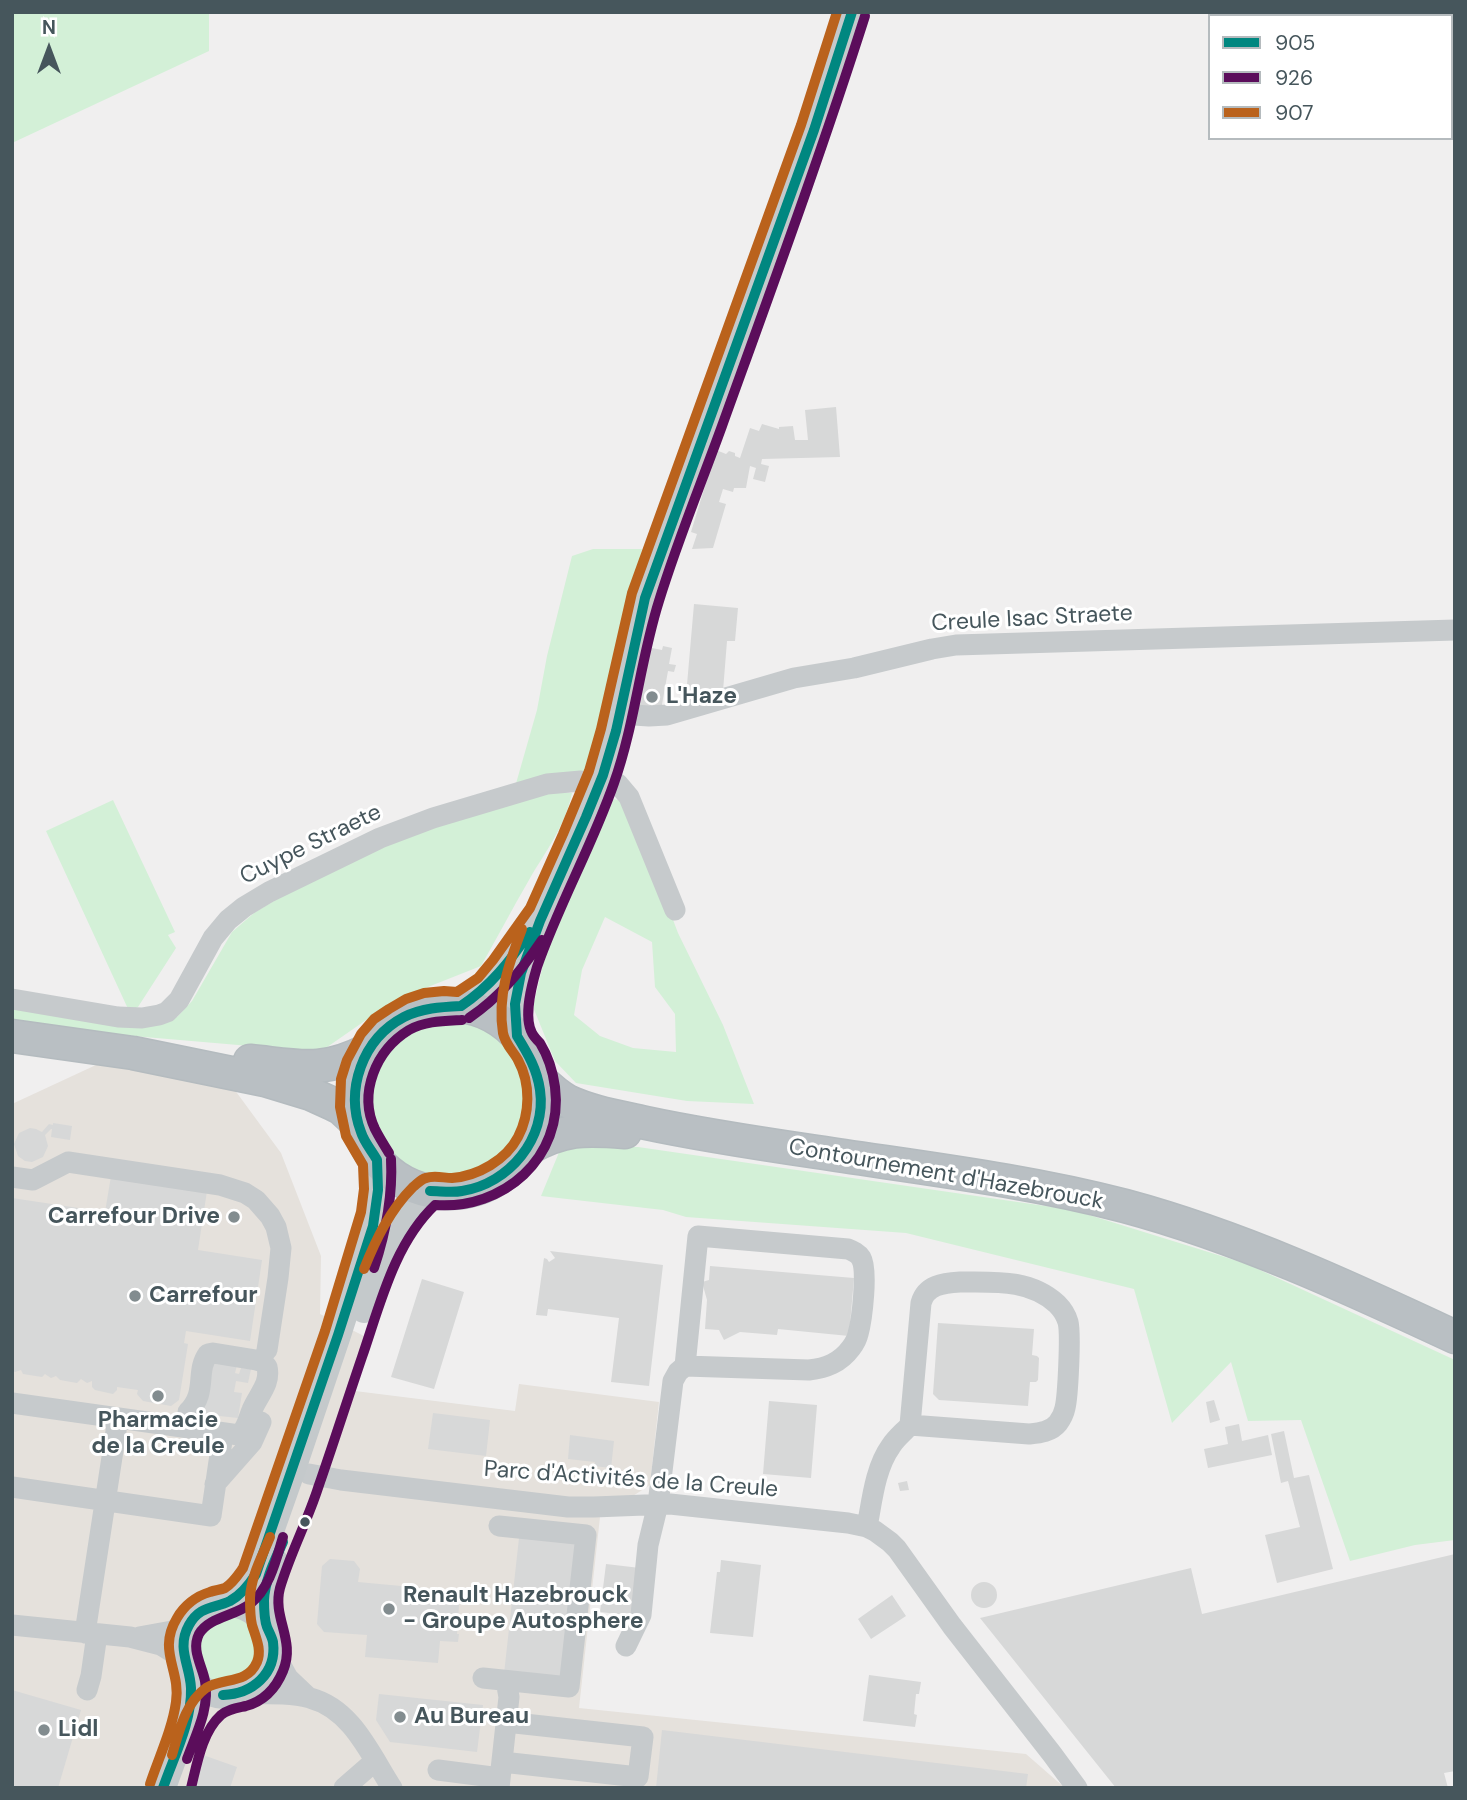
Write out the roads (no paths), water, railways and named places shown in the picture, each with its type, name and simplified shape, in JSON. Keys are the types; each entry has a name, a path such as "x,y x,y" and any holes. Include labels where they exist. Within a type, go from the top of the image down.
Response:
{"highway":[{"path":"461,1006 496,1018 517,1036 529,1052 540,1079 542,1097 536,1133 514,1165 498,1178 470,1190 430,1191 404,1182 377,1160 367,1146 357,1123 354,1089 357,1073 368,1050 383,1030 419,1009 461,1006"},
{"path":"12,1036 133,1053 249,1076 333,1104 357,1123"},
{"path":"133,1053 312,1067 335,1064 368,1050"},
{"name":"Contournement d'Hazebrouck","path":"540,1079 558,1095 576,1105 706,1136 992,1178 1126,1206 1272,1256 1455,1337"},
{"name":"Contournement d'Hazebrouck","path":"527,1149 555,1135 582,1130 706,1136"}],"main road":[{"path":"517,1036 515,1007 521,972 541,915 600,781 619,715 648,588 814,130 852,12"},
{"path":"461,1006 486,989 499,976 541,915"},
{"path":"225,1604 252,1581 294,1466 373,1226 378,1190 377,1160"},
{"path":"266,1624 264,1598 267,1584 309,1474 384,1255 401,1222 430,1191"},
{"path":"163,1788 189,1711 192,1692 181,1647 183,1636 191,1622 204,1610 225,1604 248,1609 258,1615 271,1634 274,1651 270,1668 256,1686 209,1706 198,1722 176,1788"},
{"path":"186,1667 207,1691 232,1695"}],"street":[{"name":"Creule Isac Straete","path":"619,715 667,715 783,681 956,645 1455,630"},
{"path":"600,781 618,784 629,797 675,911"},
{"name":"Cuype Straete","path":"12,999 118,1017 142,1018 159,1015 167,1012 179,1000 213,938 228,920 269,892 380,838 433,818 547,784 600,781"},
{"path":"12,1177 33,1180 68,1162 220,1185 256,1199 276,1227 281,1248 263,1356 253,1391 253,1407 242,1434 223,1434 186,1420 118,1418 12,1403"},
{"path":"626,1646 641,1615 648,1545 658,1504 673,1381 678,1372 685,1366 809,1370 832,1365 845,1356 858,1337 865,1277 860,1257 848,1249 698,1236 685,1366"},
{"path":"867,1527 885,1455 910,1425 921,1303 931,1287 954,1282 1020,1284 1041,1293 1061,1309 1066,1316 1069,1330 1065,1406 1053,1428 1029,1434 910,1425"},
{"path":"186,1420 200,1341 263,1356 275,1356 278,1368 258,1431 252,1442 215,1484"},
{"path":"87,1690 91,1676 91,1633 105,1501 118,1418"},
{"path":"12,1487 211,1516 223,1434"},
{"name":"Parc d'Activités de la Creule","path":"309,1474 568,1507 658,1504 834,1521 867,1527 883,1535 897,1549 1068,1785"},
{"path":"499,1526 586,1535 569,1687 492,1679 508,1692 500,1776"},
{"path":"130,1637 172,1631 191,1622"},
{"path":"12,1625 130,1637 161,1645 186,1667"},
{"path":"274,1651 288,1678 308,1697"},
{"path":"232,1695 308,1697 331,1706 348,1720 392,1788"},
{"path":"439,1770 500,1776 638,1777 643,1737 506,1722"},
{"path":"344,1788 375,1761"}],"place":[{"name":"L'Haze","path":"652,697"},
{"name":"Carrefour Drive","path":"234,1217"},
{"name":"Carrefour","path":"135,1296"},
{"name":"Pharmacie de la Creule","path":"158,1396"},
{"name":"Renault Hazebrouck - Groupe Autosphere","path":"389,1609"},
{"name":"Au Bureau","path":"400,1717"},
{"name":"Lidl","path":"44,1730"}]}
